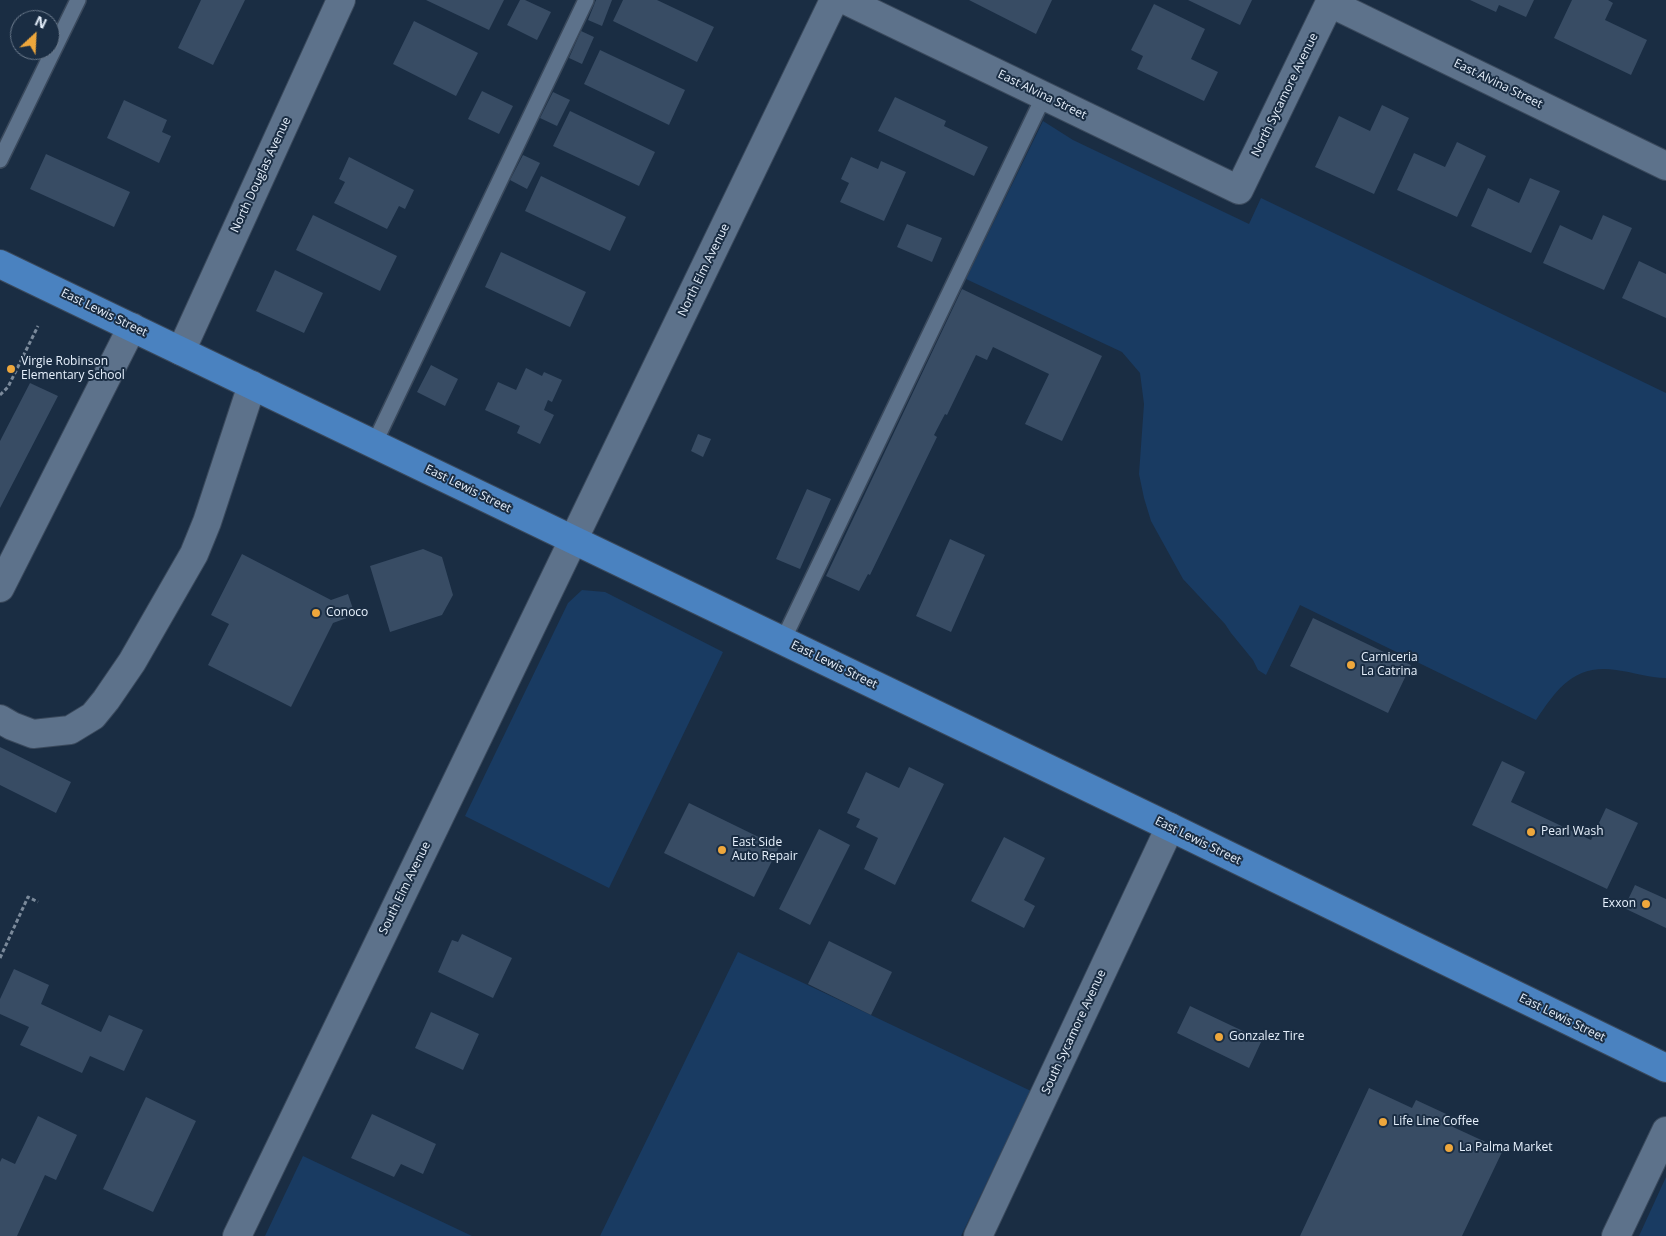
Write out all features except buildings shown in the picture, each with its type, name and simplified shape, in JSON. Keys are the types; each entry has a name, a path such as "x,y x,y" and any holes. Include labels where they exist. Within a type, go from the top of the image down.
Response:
{"main road":[{"name":"East Lewis Street","path":"0,264 783,640 1666,1068"}],"street":[{"name":"North Douglas Avenue","path":"181,351 341,0"},
{"name":"North Elm Avenue","path":"573,540 834,0"},
{"name":"East Alvina Street","path":"845,0 1239,190"},
{"name":"East Alvina Street","path":"1330,2 1666,166"},
{"name":"North Sycamore Avenue","path":"1239,190 1330,2"},
{"path":"0,588 132,327"},
{"path":"0,719 33,734 70,730 93,716 106,700 132,662 194,554 252,385"},
{"name":"South Elm Avenue","path":"237,1236 573,540"},
{"name":"South Sycamore Avenue","path":"978,1236 1170,827"},
{"path":"1616,1236 1666,1131"}],"lane":[{"path":"0,160 78,0"},
{"path":"374,444 586,0"},
{"path":"783,640 1044,96"}],"path":[{"path":"0,394 8,387 38,326"},
{"path":"0,958 28,897 38,902"}],"shaded area":[{"path":"1043,121 1073,140 1249,224 1261,198 1666,393 1666,678 1616,670 1601,669 1589,671 1568,681 1559,689 1536,720 1300,605 1266,675 1258,670 1253,660 1225,624 1183,579 1151,521 1139,474 1144,404 1140,373 1122,352 966,279"},
{"path":"582,590 605,592 723,652 609,888 465,816 568,603"},
{"path":"738,952 1031,1091 961,1236 600,1236"},
{"path":"303,1156 472,1236 265,1236"},
{"path":"1666,1177 1666,1236 1639,1236"}],"place":[{"name":"Virgie Robinson Elementary School","path":"11,369"},
{"name":"Conoco","path":"316,613"},
{"name":"Carniceria La Catrina","path":"1351,665"},
{"name":"Pearl Wash","path":"1531,832"},
{"name":"East Side Auto Repair","path":"722,850"},
{"name":"Exxon","path":"1646,904"},
{"name":"Gonzalez Tire","path":"1219,1037"},
{"name":"Life Line Coffee","path":"1383,1122"},
{"name":"La Palma Market","path":"1449,1148"}]}
